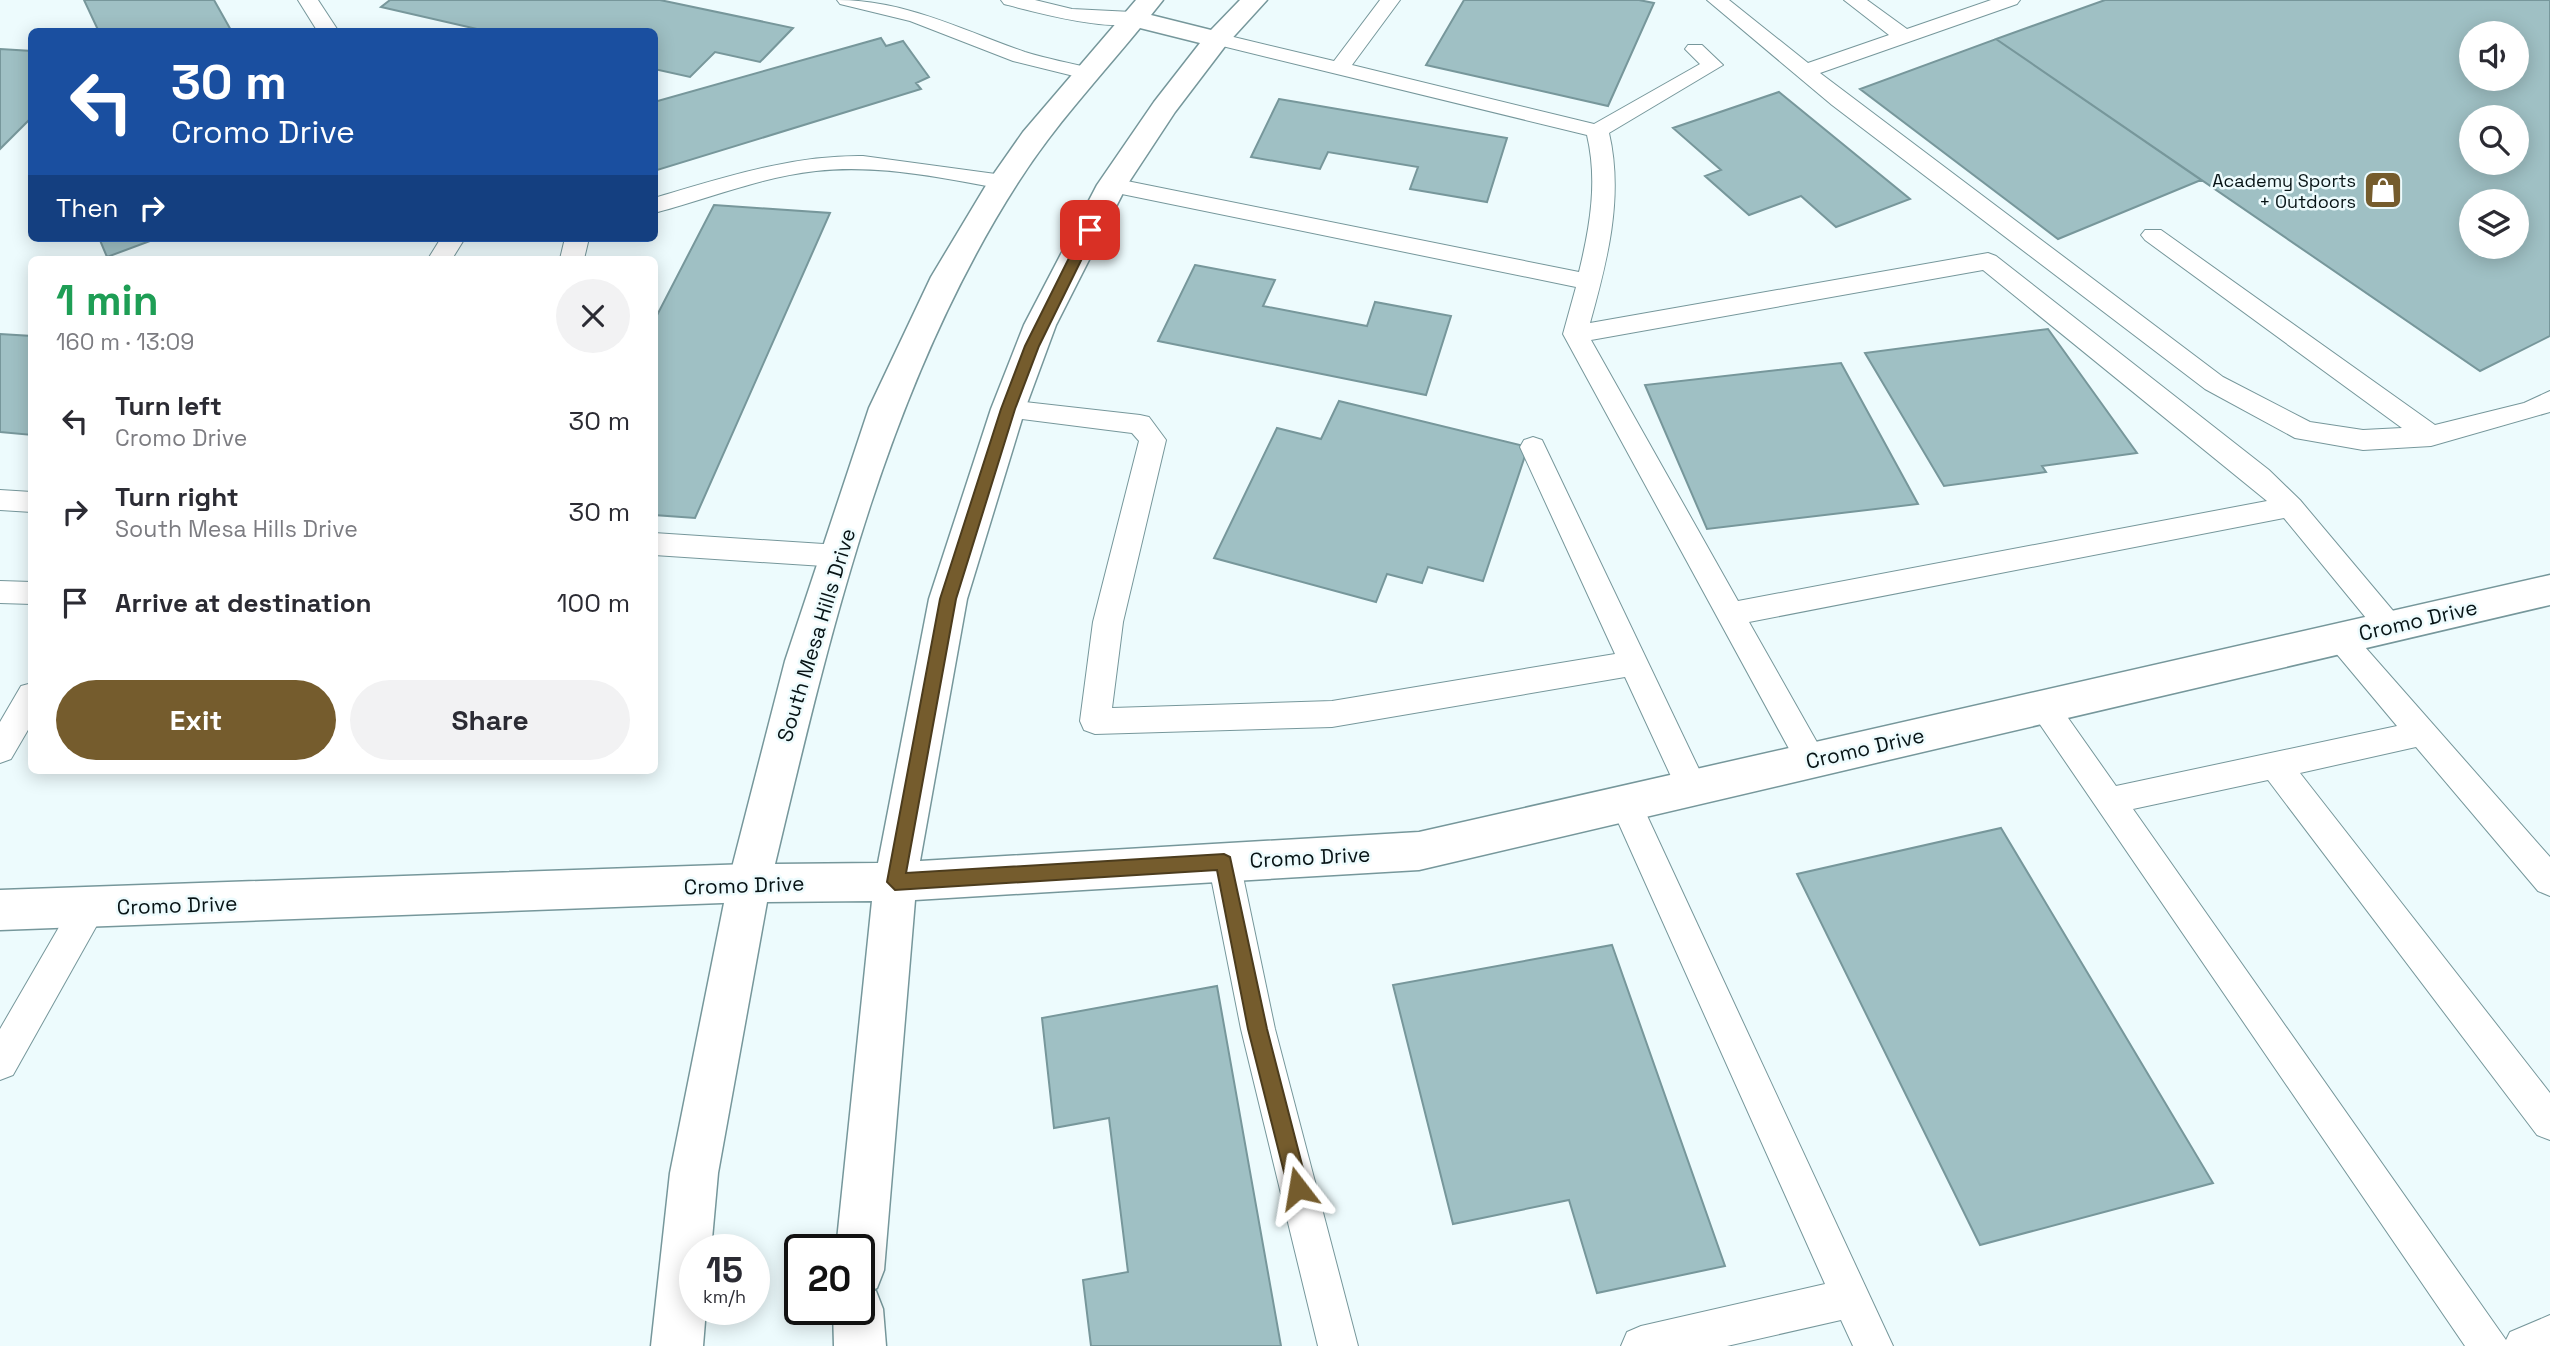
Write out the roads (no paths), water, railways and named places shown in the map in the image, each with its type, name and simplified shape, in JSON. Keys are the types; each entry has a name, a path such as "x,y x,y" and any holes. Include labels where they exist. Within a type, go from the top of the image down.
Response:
{"street":[{"path":"862,1234 895,882 948,599 1008,409 1040,326 1112,185 1164,108 1217,39 1254,0"},
{"name":"South Mesa Hills Drive","path":"677,1346 694,1173 749,884 804,661 887,408 947,277 1003,182 1033,138 1086,73 1130,6"},
{"path":"1130,6 1217,39"},
{"name":"Cromo Drive","path":"0,910 749,884 895,882 1419,851 2550,590"},
{"path":"859,1325 860,1346"}],"lane":[{"path":"308,0 326,28"},
{"path":"847,0 917,17 1020,57 1086,73"},
{"path":"1011,0 1072,15 1130,6"},
{"path":"1339,69 1390,0"},
{"path":"1717,0 1805,71 2214,383 2304,431 2363,440 2431,436 2532,410 2550,400"},
{"path":"1854,0 1904,37"},
{"path":"1805,71 2000,1"},
{"path":"1217,39 1597,131 1713,65 1695,49"},
{"path":"1597,131 1604,150 1598,250 1575,334 1811,760"},
{"path":"658,205 782,169 819,164 906,165 1003,182"},
{"path":"1112,185 1590,282"},
{"path":"2153,235 2431,436"},
{"path":"1575,334 1988,261 2259,477 2290,507 2390,627"},
{"path":"1008,409 1140,424 1153,440 1108,622 1095,721 1332,714 1634,663"},
{"path":"1533,447 1692,788"},
{"path":"0,500 28,502"},
{"path":"1730,614 2290,507"},
{"path":"658,544 839,556"},
{"path":"0,592 28,593"},
{"path":"2340,638 2550,881"},
{"path":"0,750 28,702"},
{"path":"2043,707 2489,1346"},
{"path":"2108,801 2423,733"},
{"path":"2275,765 2550,1122"},
{"path":"1626,804 1873,1346"},
{"path":"1224,862 1258,1029 1338,1346"},
{"path":"0,1063 89,907"},
{"path":"1641,1346 1851,1298"},
{"path":"2524,1346 2550,1335"}],"place":[{"name":"Academy Sports + Outdoors","path":"2383,190"}]}
